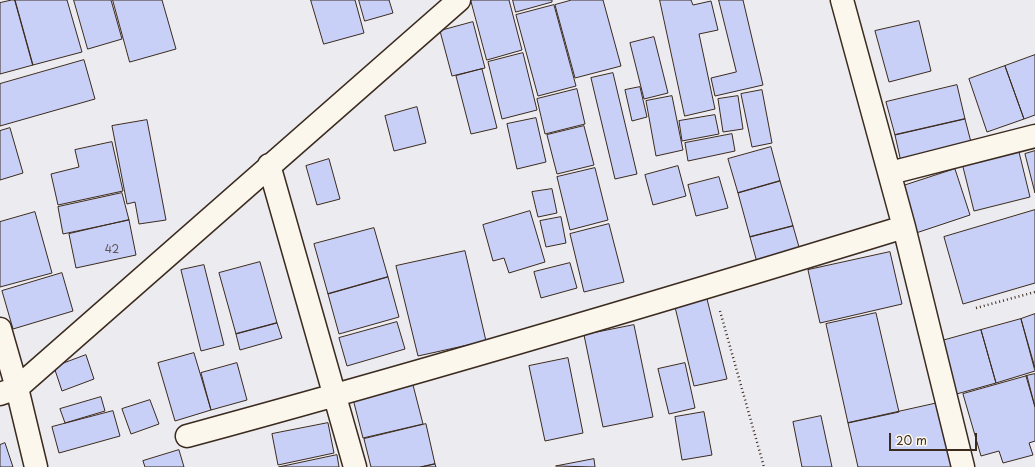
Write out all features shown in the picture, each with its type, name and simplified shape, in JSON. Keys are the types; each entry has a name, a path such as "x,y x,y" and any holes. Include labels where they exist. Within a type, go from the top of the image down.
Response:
{"street":[{"path":"9,391 459,0"},
{"path":"842,0 904,227 963,467"},
{"path":"890,173 1035,136"},
{"path":"269,165 355,467"},
{"path":"187,436 335,396 713,285 904,227"},
{"path":"0,329 9,391 36,467"}],"path":[{"path":"713,285 764,467"},
{"path":"976,308 1035,292"}],"building":[{"path":"15,0 33,65 0,74 0,3"},
{"path":"15,0 67,0 82,52 33,65"},
{"path":"74,0 111,0 122,39 88,49"},
{"path":"113,0 162,0 176,49 130,62"},
{"path":"311,0 355,0 364,33 324,44"},
{"path":"359,0 389,0 393,13 365,21"},
{"path":"471,0 509,0 522,50 487,60"},
{"path":"513,0 552,0 552,2 516,12"},
{"path":"572,0 603,0 621,66 575,78 555,5"},
{"path":"660,0 691,0 693,5 711,1 718,30 699,34 715,109 685,116"},
{"path":"719,0 743,0 763,85 715,96 711,78 736,72"},
{"path":"554,5 576,86 538,96 516,15"},
{"path":"919,21 931,71 889,82 875,31"},
{"path":"473,22 485,68 452,76 440,31"},
{"path":"654,37 668,93 644,99 630,43"},
{"path":"523,53 537,110 502,119 488,62"},
{"path":"1035,55 1035,115 1024,119 1005,66"},
{"path":"84,60 95,99 0,126 0,84"},
{"path":"1005,66 1024,119 987,132 969,79"},
{"path":"482,69 497,128 471,134 456,76"},
{"path":"613,73 637,174 615,179 591,78"},
{"path":"957,85 965,119 895,135 886,102"},
{"path":"640,87 647,117 632,121 625,90"},
{"path":"577,89 585,124 545,134 537,99"},
{"path":"762,90 772,143 752,147 741,94"},
{"path":"672,96 683,150 656,156 646,101"},
{"path":"738,96 743,129 723,132 718,99"},
{"path":"417,107 426,143 394,151 385,116"},
{"path":"715,115 719,134 682,141 679,121"},
{"path":"536,118 546,162 517,169 507,124"},
{"path":"965,119 972,146 901,162 895,135"},
{"path":"147,120 166,220 139,224 135,202 127,204 112,126"},
{"path":"584,126 594,165 557,174 547,135"},
{"path":"10,128 23,173 0,180 0,131"},
{"path":"732,134 735,151 688,161 685,143"},
{"path":"112,142 123,191 58,205 51,174 79,167 75,150"},
{"path":"771,147 780,181 738,193 728,159"},
{"path":"1018,148 1030,197 974,211 962,163"},
{"path":"1035,151 1035,193 1025,154"},
{"path":"329,159 340,199 317,205 306,166"},
{"path":"678,166 686,196 653,205 645,175"},
{"path":"595,168 608,220 570,230 557,177"},
{"path":"955,169 970,215 916,233 900,187"},
{"path":"719,177 728,208 696,216 688,185"},
{"path":"780,181 793,226 750,237 738,193"},
{"path":"552,189 557,213 538,217 532,192"},
{"path":"122,193 129,220 63,234 58,207"},
{"path":"1035,210 1035,283 963,304 944,237"},
{"path":"530,211 545,262 509,273 504,258 493,261 483,225"},
{"path":"35,212 52,273 0,287 0,222"},
{"path":"561,217 566,243 546,247 540,221"},
{"path":"129,220 136,255 76,268 69,234"},
{"path":"609,224 624,282 584,292 570,234"},
{"path":"793,226 801,254 758,266 750,237"},
{"path":"374,228 388,277 328,294 314,244"},
{"path":"465,251 486,341 418,356 396,266"},
{"path":"890,252 902,304 820,323 808,270"},
{"path":"260,262 277,323 236,334 219,273"},
{"path":"570,263 577,288 541,298 534,272"},
{"path":"204,265 224,345 201,351 181,270"},
{"path":"62,273 73,311 13,329 2,291"},
{"path":"388,277 399,317 339,334 328,294"},
{"path":"707,299 727,379 694,386 675,307"},
{"path":"876,313 899,412 848,423 826,324"},
{"path":"1035,314 1035,368 1021,319"},
{"path":"1021,319 1035,371 996,383 981,330"},
{"path":"397,322 405,349 347,366 339,338"},
{"path":"277,323 282,338 240,350 236,334"},
{"path":"634,325 653,417 603,427 584,335"},
{"path":"981,330 996,383 953,395 938,342"},
{"path":"194,353 211,410 175,421 158,363"},
{"path":"86,355 94,379 62,391 54,367"},
{"path":"568,358 583,433 545,441 529,366"},
{"path":"237,363 247,400 211,410 201,373"},
{"path":"685,363 695,408 669,414 658,369"},
{"path":"1035,374 1035,407 1026,376"},
{"path":"1027,376 1035,407 1035,441 1029,443 1033,455 1003,463 999,451 981,456 963,394"},
{"path":"413,385 423,424 363,438 353,399"},
{"path":"101,397 105,411 65,423 60,409"},
{"path":"150,400 159,424 131,434 122,409"},
{"path":"938,403 953,467 858,467 848,423"},
{"path":"113,411 120,436 59,453 52,427"},
{"path":"704,412 712,455 682,460 675,417"},
{"path":"821,416 832,467 802,467 793,422"},
{"path":"328,423 334,453 278,465 272,434"},
{"path":"426,424 435,464 421,467 371,467 364,439"},
{"path":"5,443 13,467 0,467 0,445"},
{"path":"179,450 184,467 145,467 143,461"},
{"path":"337,455 339,467 279,467"},
{"path":"594,459 595,467 556,466"},
{"path":"435,464 436,467 421,467"}]}
